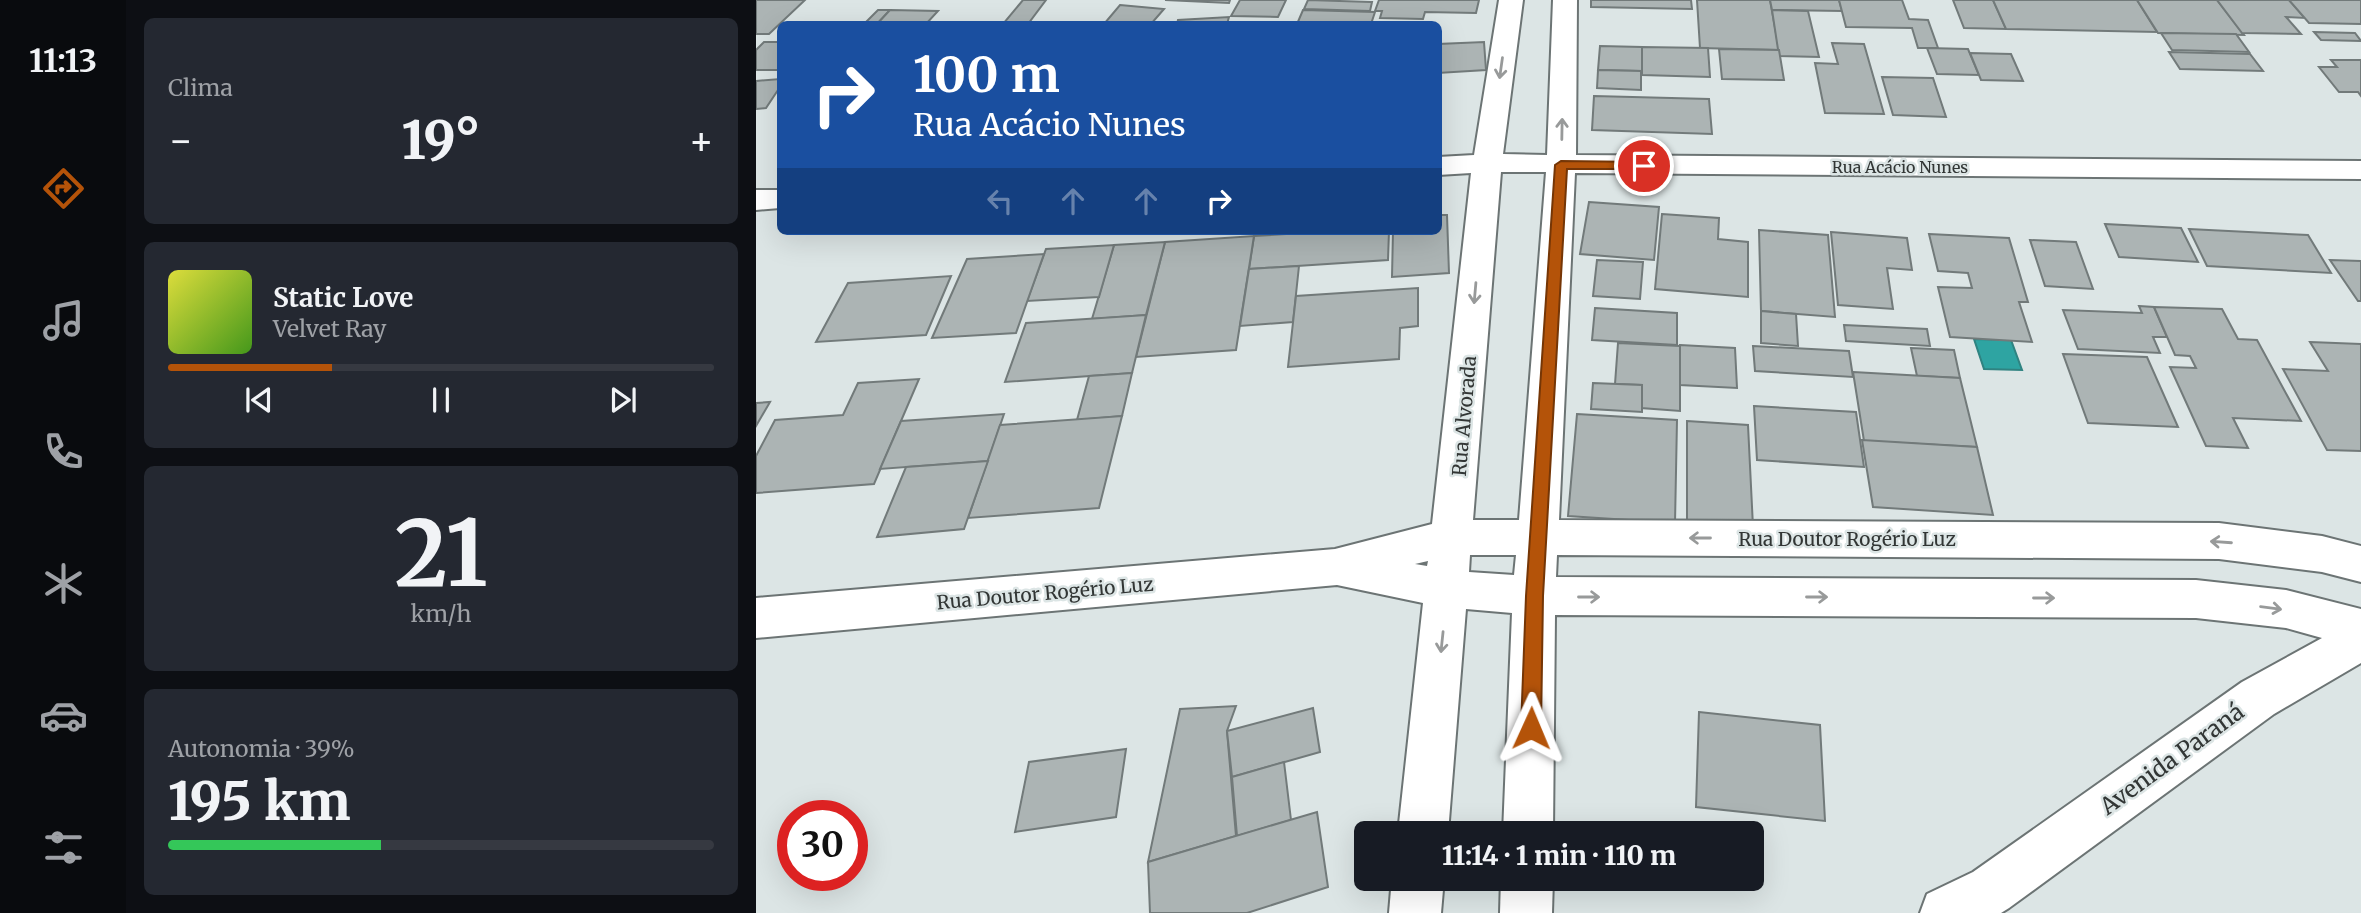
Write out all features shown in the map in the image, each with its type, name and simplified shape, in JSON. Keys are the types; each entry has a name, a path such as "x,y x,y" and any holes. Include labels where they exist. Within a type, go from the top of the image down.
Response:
{"street":[{"name":"Rua Alvorada","path":"1424,821 1487,163 1511,0"},
{"path":"1528,821 1534,596 1561,165 1565,0"},
{"name":"Rua Acácio Nunes","path":"1442,166 1487,163 2361,170"},
{"path":"756,201 777,199"},
{"name":"Rua Doutor Rogério Luz","path":"756,618 1335,567 1452,537 2219,541 2322,554 2361,564"},
{"name":"Rua Doutor Rogério Luz","path":"1335,567 1448,589 1534,596 2196,599 2286,609 2361,629"},
{"name":"Avenida Paraná","path":"1969,905 2258,698 2361,640"},
{"path":"1415,913 1417,891"},
{"path":"1527,891 1527,913"}],"water":[{"path":"1974,339 2011,340 2022,370 1984,369"}],"building":[{"path":"756,0 805,0 783,21 777,21 777,26 769,34 756,34"},
{"path":"1023,0 1046,0 1030,21 1006,21"},
{"path":"1165,0 1230,0 1229,3"},
{"path":"1240,0 1286,0 1278,17 1231,16"},
{"path":"1308,0 1372,2 1370,11 1304,9"},
{"path":"1379,0 1479,0 1476,13 1425,12 1423,19 1380,18 1382,11 1375,11"},
{"path":"1591,0 1691,0 1692,9 1591,7"},
{"path":"1697,0 1770,0 1779,50 1700,48"},
{"path":"1770,0 1839,0 1842,11 1772,10"},
{"path":"1839,0 1902,0 1909,19 1928,20 1938,48 1918,48 1912,28 1846,27"},
{"path":"1953,0 1993,0 2006,29 1964,28"},
{"path":"1993,0 2137,0 2157,32 2006,29"},
{"path":"2137,0 2217,0 2244,35 2158,33"},
{"path":"2217,0 2289,0 2305,18 2286,17 2301,34 2242,33"},
{"path":"2289,0 2361,0 2361,24 2309,23"},
{"path":"1120,5 1164,9 1154,21 1107,21"},
{"path":"878,10 890,10 880,21 867,21"},
{"path":"890,10 938,11 929,21 880,21"},
{"path":"1303,10 1375,12 1372,21 1298,21"},
{"path":"1772,10 1808,11 1819,57 1779,56"},
{"path":"1229,17 1228,21 1178,20"},
{"path":"2314,32 2355,33 2361,41 2321,40"},
{"path":"2161,33 2236,34 2249,52 2172,50"},
{"path":"764,42 777,42 777,70 756,70 756,50"},
{"path":"1484,42 1486,70 1442,73 1442,44"},
{"path":"1832,43 1864,44 1884,114 1825,113 1815,63 1838,64"},
{"path":"1600,46 1642,47 1642,71 1598,70"},
{"path":"1642,47 1708,48 1710,77 1642,75"},
{"path":"1927,48 1968,49 1979,75 1937,74"},
{"path":"1719,49 1779,50 1784,80 1722,79"},
{"path":"2169,52 2250,54 2263,71 2180,69"},
{"path":"1970,53 2011,54 2023,81 1981,80"},
{"path":"2331,60 2361,60 2361,96 2358,92 2339,92 2319,67 2337,67"},
{"path":"1598,70 1641,71 1641,90 1597,88"},
{"path":"1882,77 1933,78 1946,117 1893,115"},
{"path":"777,79 777,92 766,108 756,109 756,81"},
{"path":"1594,96 1709,99 1712,134 1592,130"},
{"path":"1589,202 1659,207 1654,260 1580,254"},
{"path":"1662,214 1719,218 1718,239 1748,242 1748,297 1655,289"},
{"path":"1442,215 1447,215 1449,273 1392,277 1393,235 1442,235"},
{"path":"2105,224 2181,228 2198,262 2119,257"},
{"path":"2189,229 2308,235 2331,273 2207,266"},
{"path":"1759,230 1828,235 1835,317 1761,311"},
{"path":"1831,232 1907,238 1912,270 1887,268 1893,309 1838,305"},
{"path":"1929,234 2009,238 2028,302 2019,302 2032,342 1950,337 1938,287 1972,288 1968,273 1938,271"},
{"path":"1389,235 1388,260 1249,269 1254,236"},
{"path":"1254,236 1236,350 1136,357 1165,242"},
{"path":"2030,240 2076,242 2093,289 2045,286"},
{"path":"1165,242 1146,315 1092,319 1114,245"},
{"path":"1114,245 1099,297 1027,301 1046,249"},
{"path":"1044,254 1016,333 932,338 967,259"},
{"path":"1597,260 1643,262 1640,299 1593,296"},
{"path":"2330,260 2361,261 2361,301 2358,301"},
{"path":"1299,266 1293,322 1240,326 1249,269"},
{"path":"951,276 926,335 816,342 848,283"},
{"path":"1418,288 1418,326 1400,328 1399,359 1288,367 1296,296"},
{"path":"2139,306 2154,307 2167,337 2153,337 2160,353 2078,349 2063,310 2142,313"},
{"path":"2154,307 2222,309 2238,339 2257,340 2301,421 2233,418 2248,448 2206,446 2170,367 2196,368 2190,356 2175,355"},
{"path":"1595,308 1677,313 1677,345 1592,340"},
{"path":"1761,311 1796,314 1798,346 1761,343"},
{"path":"1146,315 1132,373 1005,382 1026,323"},
{"path":"1844,325 1927,329 1930,346 1846,341"},
{"path":"2310,342 2361,344 2361,451 2327,450 2283,369 2328,371"},
{"path":"1618,343 1680,346 1680,411 1641,408 1642,385 1615,384"},
{"path":"1680,345 1735,348 1737,388 1680,385"},
{"path":"1753,346 1849,351 1853,377 1755,371"},
{"path":"1911,348 1954,350 1960,378 1917,376"},
{"path":"2063,354 2147,357 2178,427 2088,423"},
{"path":"1853,372 1960,378 1977,447 1864,441"},
{"path":"1132,373 1122,416 1077,420 1089,376"},
{"path":"919,379 874,484 756,493 756,456 775,420 843,415 858,383"},
{"path":"1593,383 1642,385 1642,412 1591,409"},
{"path":"770,402 756,426 756,403"},
{"path":"1754,406 1856,412 1864,467 1757,460"},
{"path":"1004,414 988,461 880,469 901,421"},
{"path":"1577,414 1677,420 1675,523 1568,516"},
{"path":"1122,416 1099,508 968,518 1000,425"},
{"path":"1687,421 1748,425 1753,527 1687,522"},
{"path":"1862,440 1977,447 1993,515 1873,507"},
{"path":"988,461 964,529 877,537 906,467"},
{"path":"1236,706 1227,731 1236,836 1148,862 1180,709"},
{"path":"1313,708 1320,752 1232,777 1227,731"},
{"path":"1699,712 1820,725 1825,821 1696,807"},
{"path":"1126,749 1116,817 1015,832 1029,762"},
{"path":"1284,762 1291,820 1237,836 1232,777"},
{"path":"1317,812 1328,887 1247,913 1150,913 1148,862"}],"route":[{"path":"1531,728 1534,596 1561,165 1644,166"}]}
